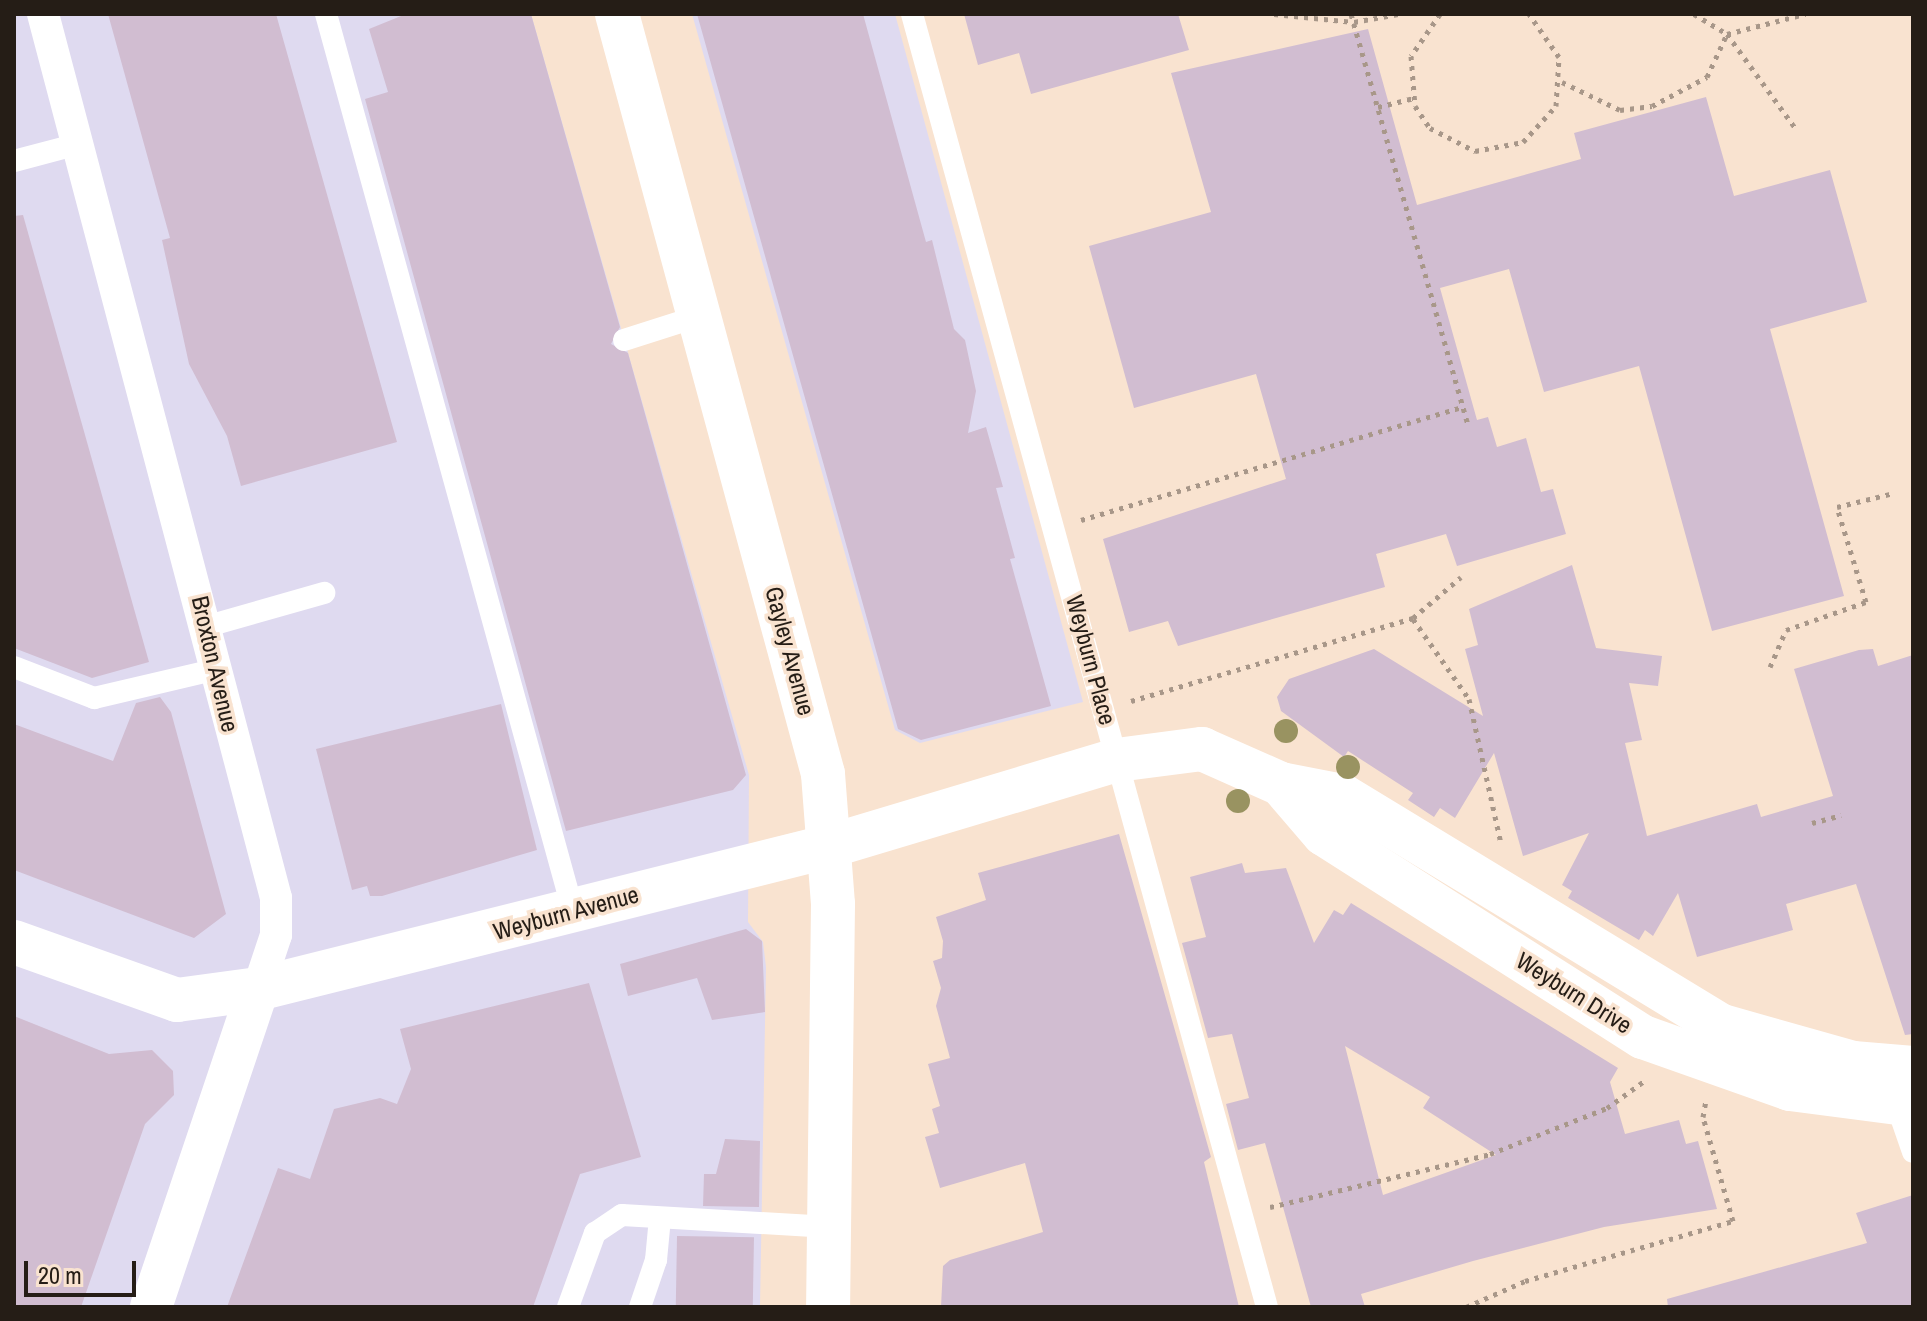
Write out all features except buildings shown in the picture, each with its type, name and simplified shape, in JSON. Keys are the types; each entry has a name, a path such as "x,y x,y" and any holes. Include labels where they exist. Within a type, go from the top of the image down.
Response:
{"street":[{"name":"Broxton Avenue","path":"43,14 208,626 213,670 278,914 258,989 151,1307"},
{"name":"Gayley Avenue","path":"617,14 823,774 830,846 828,1307"},
{"name":"Weyburn Drive","path":"1117,760 1202,749 1281,784 1343,796 1722,1026 1901,1087"},
{"name":"Weyburn Avenue","path":"14,942 177,1000 258,989 830,846 1117,760"},
{"name":"Weyburn Drive","path":"1281,784 1324,834 1643,1037 1717,1069 1901,1087"}],"lane":[{"path":"326,14 573,911"},
{"name":"Weyburn Place","path":"912,14 1267,1307"},
{"path":"14,161 78,144"},
{"path":"624,340 699,316"},
{"path":"208,626 324,593"},
{"path":"14,667 94,698 213,670"},
{"path":"1901,1087 1913,1152"},
{"path":"568,1307 595,1233 622,1215 830,1227"},
{"path":"640,1307 656,1260 660,1218"}],"path":[{"path":"1274,14 1354,22 1398,14"},
{"path":"1351,14 1468,424"},
{"path":"1440,14 1411,56 1413,98 1430,128 1450,143 1499,150 1542,127 1562,82 1549,34 1529,14"},
{"path":"1694,14 1727,34 1796,129"},
{"path":"1727,34 1805,14"},
{"path":"1562,82 1620,110 1645,110 1683,95 1707,77 1727,34"},
{"path":"1378,107 1413,98"},
{"path":"1055,526 1463,407"},
{"path":"1770,667 1786,630 1866,602 1837,507 1894,493"},
{"path":"1131,701 1413,618 1461,577"},
{"path":"1413,618 1469,699 1503,852"},
{"path":"1812,823 1841,815"},
{"path":"1466,1307 1525,1281 1733,1221 1703,1117 1717,1069"},
{"path":"1241,1214 1490,1154 1607,1108 1654,1074"}],"shaded area":[{"path":"14,14 531,14 749,775 748,922 763,942 766,967 760,1307 14,1307"},
{"path":"692,14 895,14 1083,702 920,743 895,730"}]}
